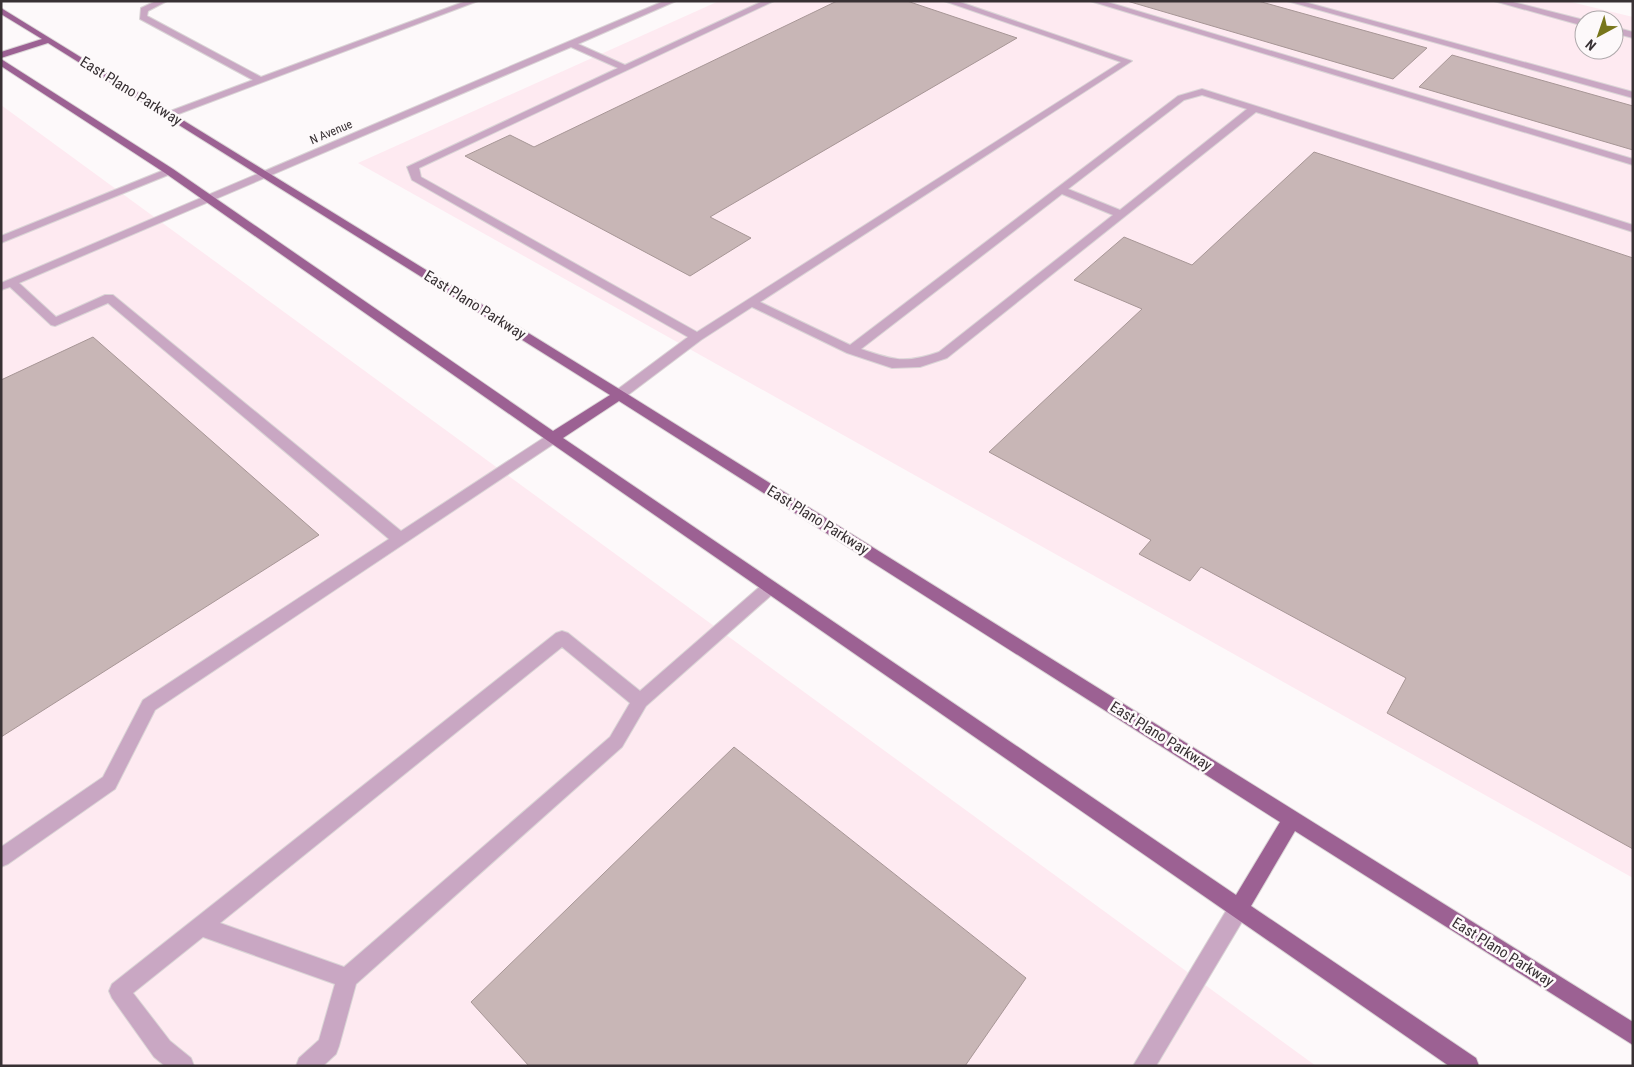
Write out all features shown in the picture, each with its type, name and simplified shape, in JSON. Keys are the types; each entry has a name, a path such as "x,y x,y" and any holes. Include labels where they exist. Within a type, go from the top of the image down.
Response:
{"main road":[{"name":"East Plano Parkway","path":"1,10 619,395 1633,1034"},
{"path":"1,55 49,40"},
{"path":"1,62 169,171 208,200 553,438 1468,1066"},
{"path":"553,438 619,395"},
{"path":"1239,908 1292,819"}],"street":[{"path":"162,1 144,10 143,18 261,80"},
{"path":"168,115 474,1"},
{"name":"N Avenue","path":"6,285 672,1"},
{"path":"697,337 416,178 415,170 412,167 770,1"},
{"path":"619,395 697,337 753,303 1128,61 948,1"},
{"path":"1094,1 1633,162"},
{"path":"1291,1 1633,95"},
{"path":"1498,1 1574,20"},
{"path":"571,44 625,68"},
{"path":"851,350 1181,98 1202,92 1633,229"},
{"path":"753,303 851,350 892,364 920,362 943,355 1255,108"},
{"path":"1,240 169,171"},
{"path":"1060,190 1121,214"},
{"path":"6,285 55,322 108,298 400,538"},
{"path":"1,858 109,783 149,705 553,438"},
{"path":"307,1066 328,1046 347,978 616,742 640,701 770,587"},
{"path":"183,1066 162,1049 119,991 562,638 640,701"},
{"path":"1144,1066 1239,908"},
{"path":"201,926 347,978"}],"shaded area":[{"path":"719,1 1567,1 1604,10 1574,10 1574,60 1624,60 1624,15 1633,17 1633,878 358,163"},
{"path":"1,105 1316,1066 1,1066"}],"building":[{"path":"837,1 907,1 1017,38 710,217 751,238 690,276 465,156 510,135 534,147"},
{"path":"1127,1 1258,1 1427,48 1393,79"},
{"path":"1452,55 1633,106 1633,150 1419,87"},
{"path":"1314,152 1633,258 1633,849 1387,713 1406,678 1201,567 1190,581 1139,554 1151,540 989,452 1142,309 1074,280 1124,237 1192,265"},
{"path":"93,337 319,535 1,737 1,380"},
{"path":"734,747 1026,978 965,1066 529,1066 471,1002"}]}
